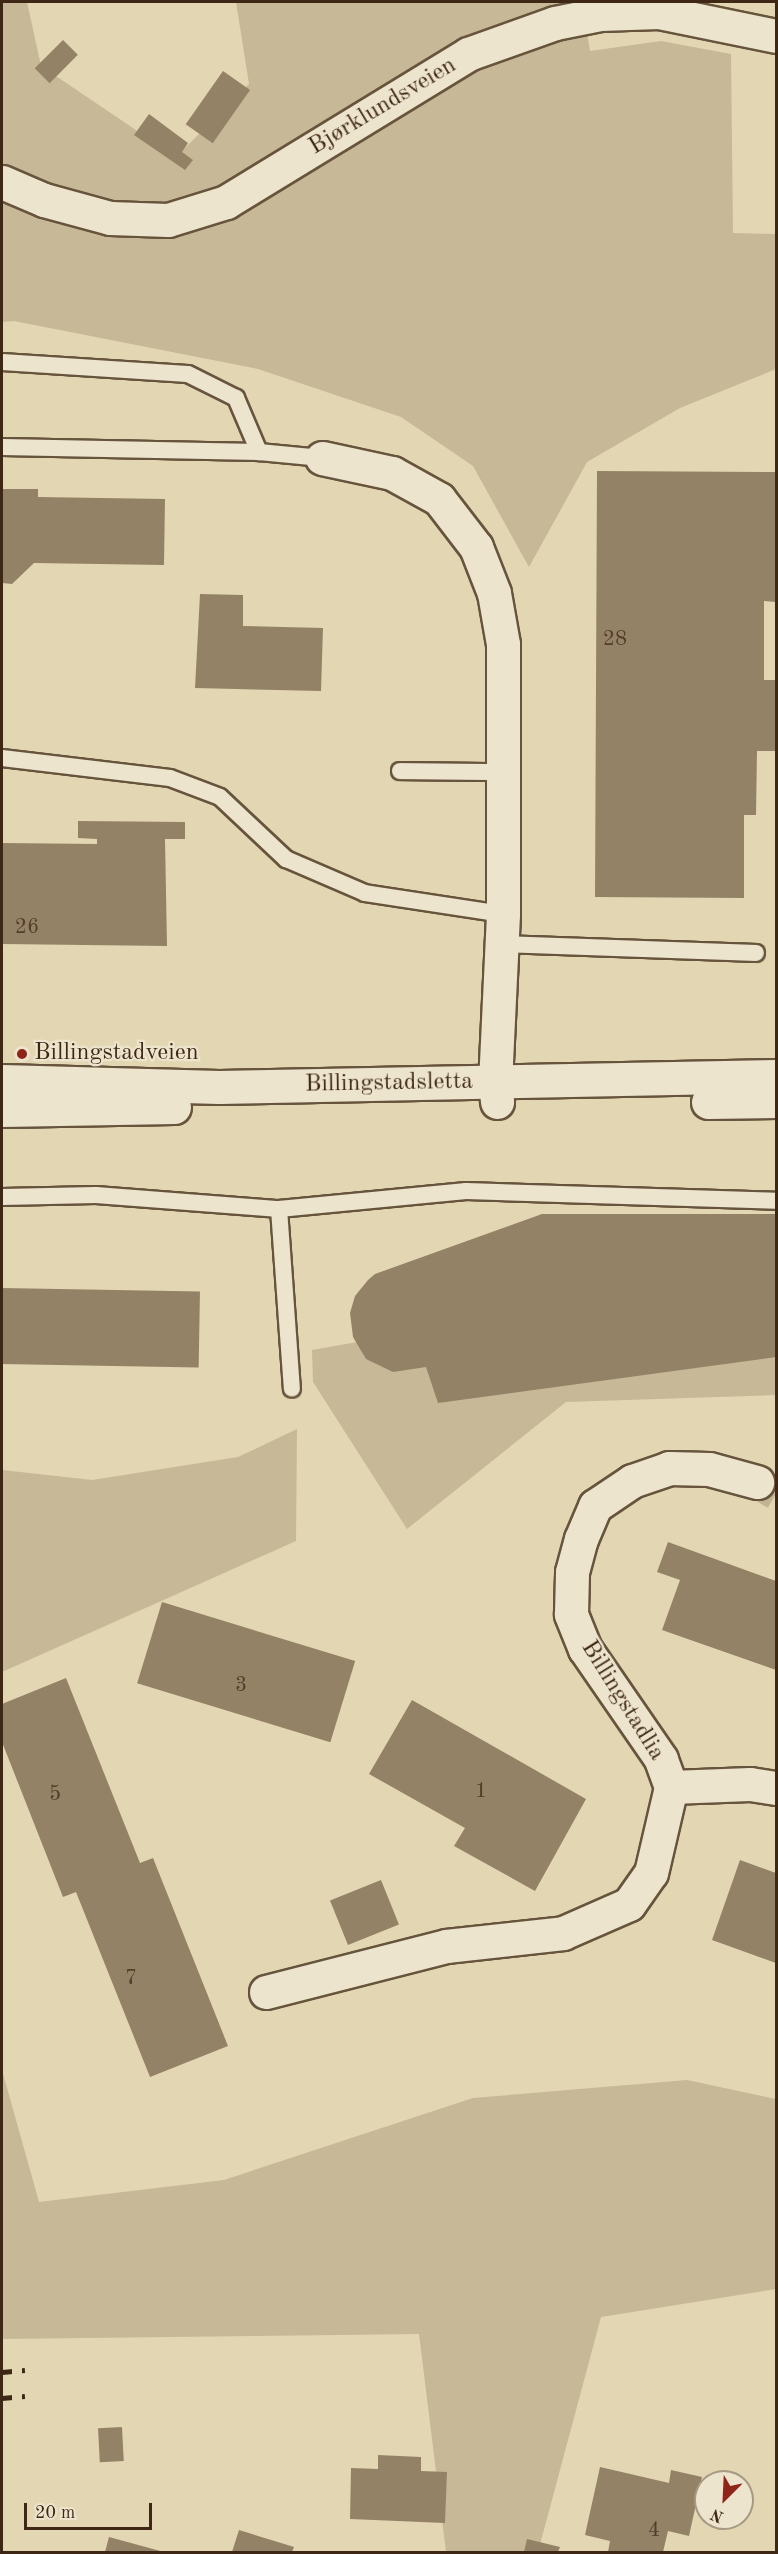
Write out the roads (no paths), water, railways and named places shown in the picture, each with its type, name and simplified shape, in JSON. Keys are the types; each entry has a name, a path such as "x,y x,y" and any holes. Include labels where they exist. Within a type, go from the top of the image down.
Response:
{"street":[{"name":"Bjørklundsveien","path":"2,182 44,200 110,218 168,220 226,202 468,54 555,23 600,14 659,12 777,36"},
{"path":"322,458 392,473 439,499 476,547 494,593 503,644 504,772 502,929 496,1092"},
{"name":"Billingstadsletta","path":"2,1110 496,1092 777,1076"},
{"name":"Billingstadsletta","path":"2,1082 496,1092 777,1101"},
{"name":"Billingstadlia","path":"266,1992 446,1946 563,1933 628,1904 651,1873 671,1787 661,1760 585,1649 571,1614 572,1572 581,1539 595,1506 632,1481 669,1468 708,1469 757,1482"},
{"path":"671,1787 750,1784 777,1788"}],"lane":[{"path":"2,362 188,374 236,398 259,452"},
{"path":"2,447 259,452 322,458"},
{"path":"2,758 170,778 220,797 286,859 365,893 502,929 756,953"},
{"path":"400,771 504,772"},
{"path":"2,1197 96,1195 279,1209 466,1191 777,1201"},
{"path":"279,1209 292,1389"}],"tunnel":[{"path":"757,1482 776,1493"}],"railway":[{"path":"2,2372 25,2370"},
{"path":"2,2398 25,2396"}],"place":[{"name":"Billingstadveien","path":"22,1054"}]}
